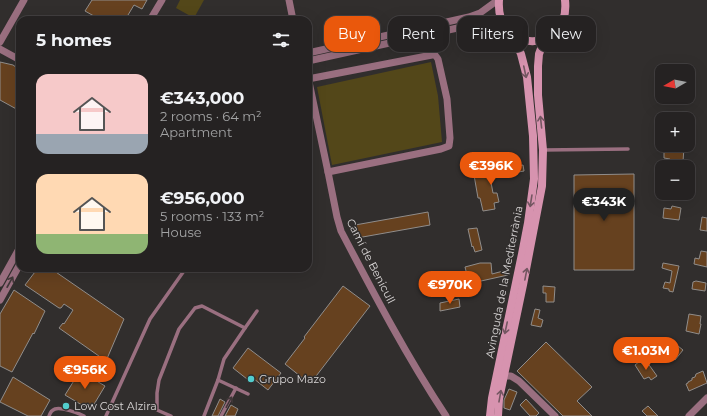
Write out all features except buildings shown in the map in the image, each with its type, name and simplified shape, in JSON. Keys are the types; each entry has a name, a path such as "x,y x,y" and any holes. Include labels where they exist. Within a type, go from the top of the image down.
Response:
{"main road":[{"path":"499,0 498,9 500,16"},
{"name":"Avinguda de la Mediterrània","path":"565,0 566,10 565,16"},
{"name":"Avinguda de la Mediterrània","path":"490,416 492,398 529,216 534,179 533,136 527,77 520,52"},
{"name":"Avinguda de la Mediterrània","path":"498,416 499,399 520,301 543,175 543,150 538,95 540,52"}],"street":[{"path":"0,42 24,0"},
{"path":"152,16 162,0"},
{"path":"289,0 292,16"},
{"path":"312,52 469,17 480,13 499,0"},
{"path":"312,60 457,27"},
{"path":"0,49 16,58"},
{"path":"312,77 435,55 438,58 447,99 450,138 449,146 441,149 328,172"},
{"name":"Camí de Benicull","path":"312,97 337,218 342,231 401,343 446,416"},
{"path":"0,283 16,254"},
{"path":"0,300 16,271"},
{"path":"504,376 511,376 520,381 555,416"},
{"path":"689,416 707,398"}],"lane":[{"path":"543,150 628,149"},
{"path":"106,416 150,319 183,272"},
{"path":"171,416 157,410 159,380 179,330 195,308 202,306 245,328"},
{"path":"204,416 218,380 224,359 257,311"},
{"path":"218,380 248,394"},
{"path":"221,416 236,388"},
{"path":"49,416 52,410 56,408 75,412 84,416"}],"shaded area":[{"path":"180,0 204,0 195,16 190,16 176,8"},
{"path":"431,62 438,96 442,142 332,165 317,87"}],"place":[{"name":"Grupo Mazo","path":"251,379"},
{"name":"Low Cost Alzira","path":"66,406"}]}
